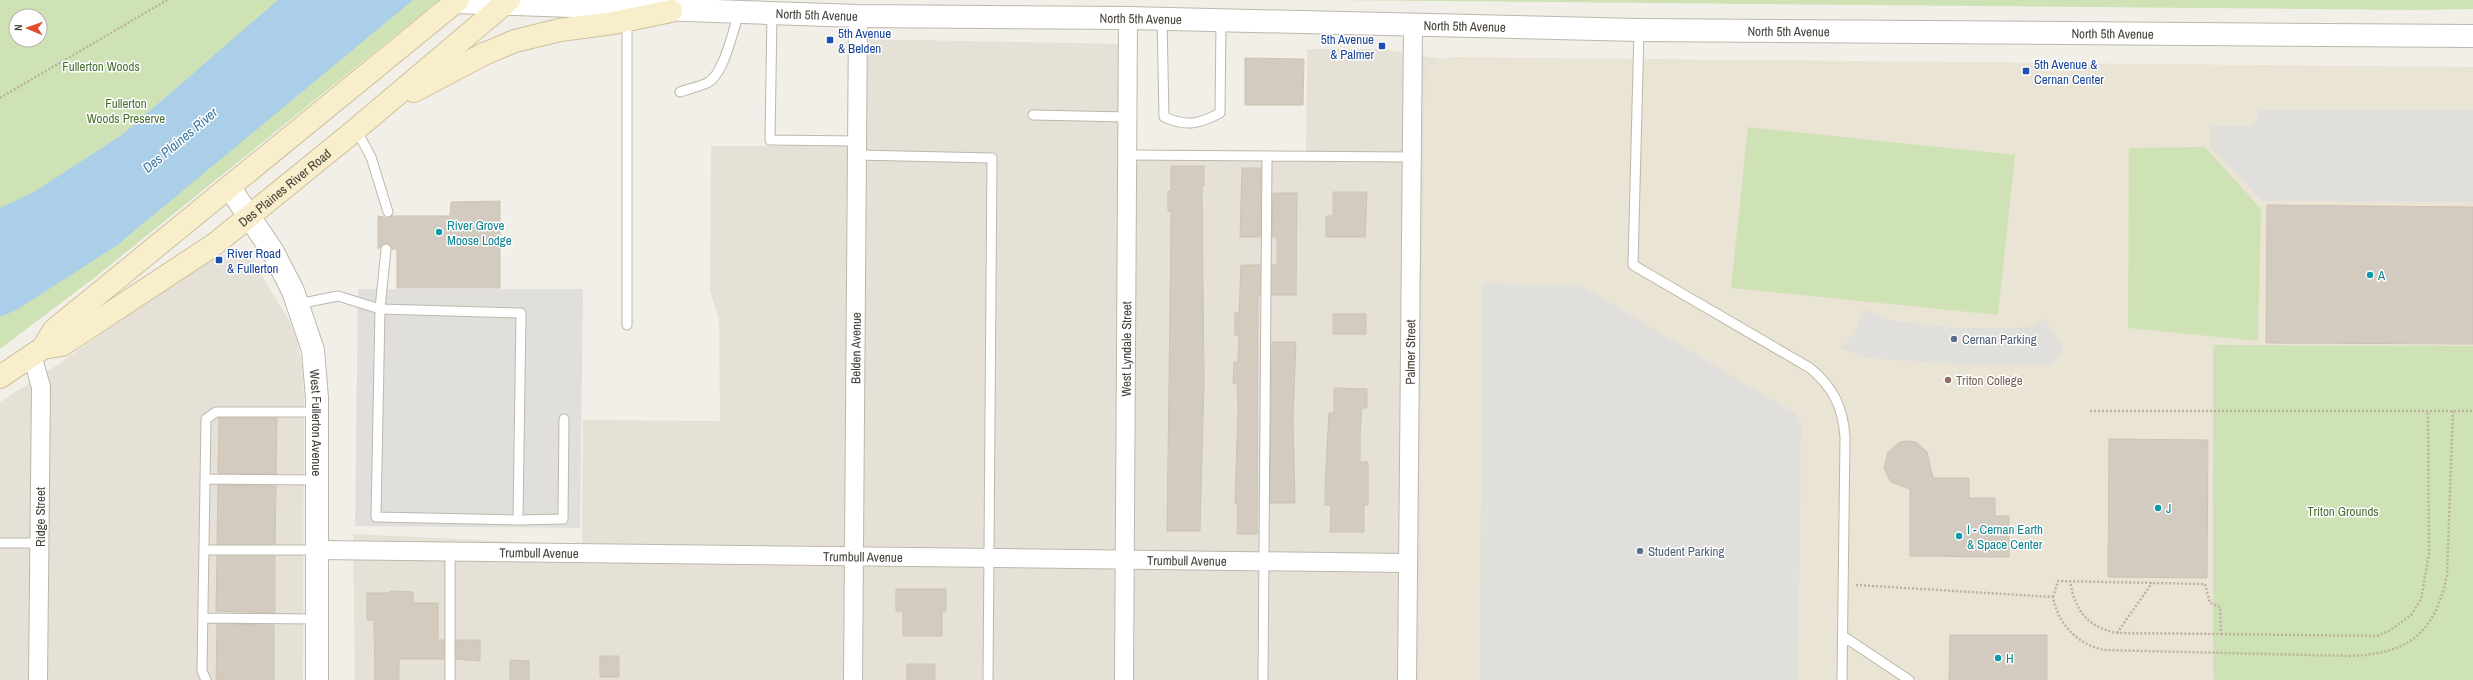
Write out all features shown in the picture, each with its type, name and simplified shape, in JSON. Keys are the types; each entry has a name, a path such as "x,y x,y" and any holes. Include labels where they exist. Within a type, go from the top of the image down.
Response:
{"main road":[{"name":"Des Plaines River Road","path":"0,377 38,351 54,330 230,188 457,1"},
{"name":"Des Plaines River Road","path":"38,351 62,345 215,244 356,130 507,2"},
{"path":"381,108 484,54 515,41 628,13 671,11"}],"street":[{"path":"457,1 507,2 628,13"},
{"name":"North 5th Avenue","path":"671,11 858,16 1162,18 1639,30 2473,36"},
{"name":"Belden Avenue","path":"853,680 858,16"},
{"name":"West Lyndale Street","path":"1124,680 1128,18"},
{"name":"Palmer Street","path":"1407,680 1413,25"},
{"name":"West Fullerton Avenue","path":"230,188 273,252 298,304 313,350 317,412 317,680"},
{"name":"Ridge Street","path":"38,351 41,387 38,680"},
{"name":"Trumbull Avenue","path":"318,550 1408,562"}],"lane":[{"path":"627,325 628,13"},
{"path":"680,92 708,83 713,78 720,67 739,13"},
{"path":"772,14 770,140 992,158 988,680"},
{"path":"1162,18 1164,117 1180,124 1202,122 1220,113 1221,20"},
{"path":"1639,30 1632,265 1810,368 1832,390 1839,403 1844,419 1842,680"},
{"path":"1033,115 1127,117"},
{"path":"356,130 371,157 388,212"},
{"path":"1127,155 1412,157"},
{"path":"1263,680 1267,157"},
{"path":"386,249 380,309 376,517 518,520 563,519 564,419"},
{"path":"298,304 338,296 380,309 521,313 518,520"},
{"path":"206,680 202,671 205,426 210,414 216,412 317,412"},
{"path":"204,479 317,480"},
{"path":"0,543 40,543"},
{"path":"204,550 318,550"},
{"path":"450,552 450,680"},
{"path":"203,618 318,619"},
{"path":"1843,636 1909,680"}],"path":[{"path":"0,98 167,0"},
{"path":"2090,411 2473,411"},
{"path":"2070,582 2074,600 2088,620 2103,630 2116,633 2377,636 2389,631 2411,615 2422,599 2429,554 2428,411"},
{"path":"2221,634 2220,607 2210,604 2205,584 2058,581 2053,597 2062,623 2091,647 2104,650 2349,656 2372,655 2400,648 2417,638 2434,615 2443,595 2447,575 2453,411"},
{"path":"2116,633 2152,583"},
{"path":"1855,585 2053,597"}],"shaded area":[{"path":"860,39 1130,44 1129,153 1306,153 1307,49 1381,49 1442,59 1434,62 1425,80 1420,680 355,680 353,534 582,545 583,420 720,421 719,321 710,290 711,146 859,146"},
{"name":"Triton College","path":"1451,57 2473,67 2473,680 1420,680 1425,80 1428,68 1434,62"},
{"path":"2260,110 2473,110 2473,202 2262,201 2211,147 2211,126 2253,126"},
{"path":"226,253 245,256 254,263 289,320 297,340 302,366 304,397 303,680 0,680 0,402 50,370 194,269"},
{"name":"Student Parking","path":"1482,284 1580,285 1796,414 1801,423 1798,680 1480,680"},
{"path":"358,289 583,289 580,528 355,526"},
{"name":"Cernan Parking","path":"1864,309 1887,320 1955,328 2020,328 2032,326 2044,319 2062,344 2062,350 2052,365 1967,365 1866,358 1841,348 1854,333"}],"green space":[{"name":"Fullerton Woods Preserve","path":"0,0 439,0 94,278 0,349"},
{"path":"1325,0 2473,0 2473,9 2415,10"},
{"path":"1748,127 2015,155 1998,315 1731,288"},
{"path":"2205,147 2261,209 2258,341 2128,328 2129,148"},
{"name":"Triton Grounds","path":"2213,345 2473,346 2473,680 2215,680 2213,677"}],"water":[{"name":"Des Plaines River","path":"278,0 413,0 116,246 18,309 0,317 0,208 34,192 123,134"}],"building":[{"path":"1245,58 1304,59 1303,105 1245,105"},
{"path":"1171,166 1204,166 1204,186 1202,186 1204,382 1200,531 1167,531 1171,211 1168,211 1168,191 1171,191"},
{"path":"1242,168 1261,168 1260,237 1240,237"},
{"path":"1333,192 1367,192 1365,237 1326,237 1326,216 1333,216"},
{"path":"1273,193 1297,193 1296,295 1272,295 1272,265 1277,265 1277,237 1272,237"},
{"name":"River Grove Moose Lodge","path":"500,201 500,288 397,288 397,249 392,249 386,243 378,249 378,216 387,218 392,216 450,216 451,202"},
{"name":"A","path":"2267,205 2473,207 2473,344 2266,343"},
{"path":"1241,265 1260,265 1260,295 1258,295 1257,534 1237,534 1238,504 1235,504 1238,408 1237,383 1233,383 1234,362 1238,362 1239,335 1235,335 1235,313 1239,313"},
{"path":"1333,314 1366,314 1366,334 1333,334"},
{"path":"1272,342 1296,342 1293,416 1295,503 1270,503"},
{"path":"1334,388 1367,389 1367,408 1362,408 1360,433 1360,462 1368,462 1368,505 1364,505 1364,532 1330,532 1331,505 1325,505 1325,487 1329,413 1334,413"},
{"path":"219,418 277,418 276,474 218,473"},
{"name":"J","path":"2109,439 2208,440 2207,578 2108,577"},
{"name":"I - Cernan Earth & Space Center","path":"1900,442 1916,442 1927,452 1933,478 1969,478 1969,498 1995,498 1995,516 2009,516 2009,557 1910,556 1910,489 1891,482 1884,468 1888,452"},
{"path":"218,485 276,486 275,544 217,544"},
{"path":"217,556 275,556 275,613 216,611"},
{"path":"896,589 946,589 946,611 942,611 942,636 903,636 903,611 896,611"},
{"path":"390,591 413,592 413,603 438,603 438,640 444,640 444,659 399,659 399,680 375,680 374,620 367,620 367,593 390,593"},
{"path":"217,624 274,625 274,680 216,680"},
{"name":"H","path":"1950,635 2047,635 2047,680 1949,680"},
{"path":"456,640 480,640 480,661 456,659"},
{"path":"600,656 619,656 619,677 600,677"},
{"path":"510,660 529,661 529,680 510,680"},
{"path":"907,664 935,664 935,680 907,680"}],"place":[{"name":"5th Avenue & Belden","path":"830,40"},
{"name":"5th Avenue & Palmer","path":"1382,46"},
{"name":"5th Avenue & Cernan Center","path":"2026,71"},
{"name":"River Grove Moose Lodge","path":"439,232"},
{"name":"River Road & Fullerton","path":"219,260"},
{"name":"A","path":"2370,275"},
{"name":"Cernan Parking","path":"1954,339"},
{"name":"Triton College","path":"1948,380"},
{"name":"J","path":"2158,508"},
{"name":"I - Cernan Earth & Space Center","path":"1959,536"},
{"name":"Student Parking","path":"1640,551"},
{"name":"H","path":"1998,658"}],"park label":[{"name":"Fullerton Woods","path":"101,66"}]}
